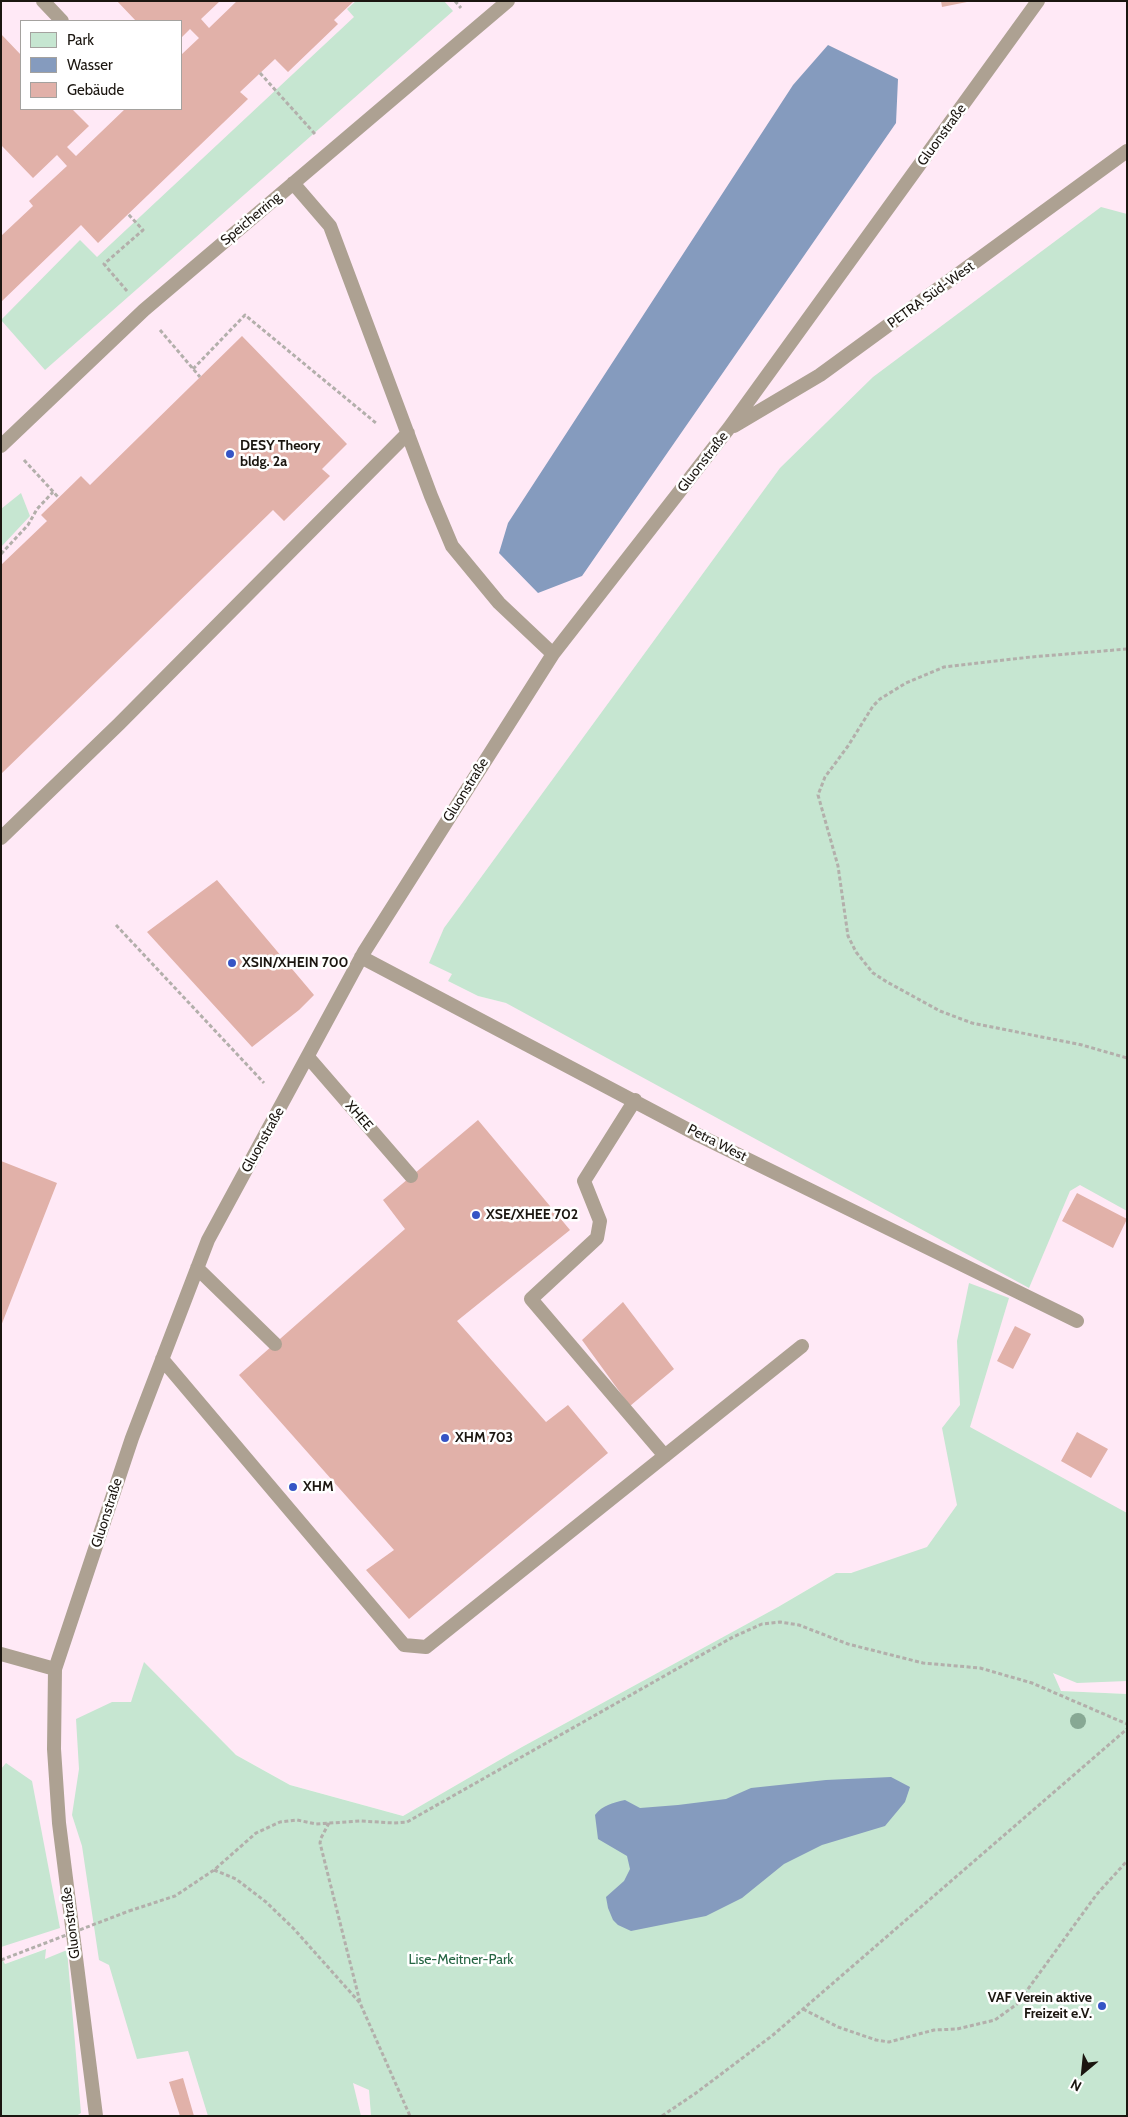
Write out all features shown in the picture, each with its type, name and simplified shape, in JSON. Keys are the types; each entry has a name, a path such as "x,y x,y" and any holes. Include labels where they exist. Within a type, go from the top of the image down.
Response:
{"lane":[{"path":"43,1 61,20"},
{"name":"Speicherring","path":"4,444 144,310 508,1"},
{"name":"Gluonstraße","path":"96,2116 59,1823 54,1749 55,1669 132,1438 208,1240 361,957 553,654 729,428 1038,1"},
{"name":"PETRA Süd-West","path":"729,428 820,376 1127,151"},
{"path":"293,183 330,226 452,546 499,603 553,654"},
{"path":"1,838 119,724 408,433"},
{"name":"Petra West","path":"361,957 635,1100 698,1135 1077,1321"},
{"name":"XHEE","path":"308,1057 411,1176"},
{"path":"635,1100 584,1180 600,1221 597,1238 531,1299 665,1456"},
{"path":"197,1268 275,1344"},
{"path":"162,1359 404,1644 426,1647 802,1346"},
{"path":"1,1654 55,1669"}],"path":[{"path":"260,74 331,152"},
{"path":"193,369 246,315 374,422 408,433"},
{"path":"4,444 59,498"},
{"path":"1,554 28,525 37,509 53,492"},
{"path":"1127,649 1032,656 944,667 906,683 880,699 873,706 848,746 825,777 818,795 838,866 848,936 856,952 873,973 925,1003 956,1018 1082,1045 1127,1058"},
{"path":"116,925 283,1104"},
{"path":"1,1960 129,1911 175,1896 214,1870 256,1833 280,1822 297,1820 316,1824 407,1822 733,1637 762,1624 780,1622 799,1625 848,1644 923,1664 980,1668 1024,1681 1127,1724"},
{"path":"662,2116 773,2035 1127,1729"},
{"path":"329,1823 320,1844 360,2003 410,2116"},
{"path":"803,2009 838,2027 876,2040 889,2042 934,2030 957,2029 995,2020 1017,2004 1097,1894 1127,1861"},
{"path":"214,1870 236,1879 266,1902 294,1929 360,2003"}],"shaded area":[{"path":"1,1 1127,1 1127,287 448,981 478,996 511,1004 1127,1125 1127,1694 1061,1691 886,1572 836,1573 778,1607 522,1747 403,1816 290,1785 236,1755 144,1663 191,2001 369,2090 371,2116 22,2116 45,1949 5,1964 1,1957"}],"green space":[{"path":"356,1 444,1 453,11 45,370 1,320 80,240 97,257 354,17 347,9"},
{"path":"1101,207 1127,214 1127,1211 1080,1185 1070,1191 1029,1288 506,1003 478,996 448,981 452,974 429,963 444,928 780,468 873,377"},
{"path":"21,493 30,516 1,547 1,509"},
{"name":"Lise-Meitner-Park","path":"969,1283 1009,1298 970,1427 1127,1513 1127,1681 1077,1683 1053,1673 1061,1691 1127,1694 1127,2116 371,2116 369,2090 353,2083 361,2116 208,2116 188,2051 137,2059 109,1965 99,1960 82,1846 72,1815 79,1769 76,1719 112,1702 131,1702 144,1662 236,1755 290,1785 403,1816 522,1747 778,1607 836,1573 851,1573 927,1547 957,1505 942,1428 960,1405 957,1341"},
{"path":"6,1763 32,1781 60,1928 1,1947 1,1769"},
{"path":"46,1949 45,1959 67,1950 81,2113 76,2116 1,2116 1,1957 5,1964"}],"water":[{"path":"828,45 898,79 896,123 582,576 538,593 499,553 508,523 793,85"},
{"path":"891,1777 910,1787 905,1802 885,1826 822,1845 784,1864 742,1898 706,1916 631,1931 618,1925 613,1920 606,1897 624,1881 630,1869 627,1856 598,1839 595,1815 612,1803 625,1800 640,1808 678,1805 726,1799 751,1788 826,1780"}],"building":[{"path":"117,1 220,1 201,19 209,28 237,1 354,1 334,20 338,24 288,72 275,59 240,92 248,99 98,243 81,225 1,302 1,236 33,206 29,201 67,166 57,155 33,178 1,145 1,34 20,54 20,110 73,110 89,126 67,147 76,156 124,110 182,110 182,54 199,38 190,29 182,37 182,20 135,20"},
{"path":"941,1 967,1 967,2 942,7"},
{"path":"242,336 347,444 322,469 330,476 284,521 273,510 1,774 1,565 47,521 41,515 81,476 90,485"},
{"name":"XSIN/XHEIN 700","path":"217,880 314,995 299,1010 252,1047 147,932"},
{"name":"XHM 703","path":"478,1120 570,1230 457,1321 546,1422 568,1405 608,1453 409,1619 366,1570 394,1550 239,1375 405,1229 383,1200"},
{"path":"1,1161 57,1183 1,1326"},
{"path":"1077,1193 1127,1219 1113,1248 1062,1221"},
{"path":"623,1302 674,1369 630,1406 582,1340"},
{"path":"1015,1326 1031,1334 1013,1369 997,1361"},
{"path":"1077,1432 1108,1449 1091,1478 1061,1461"},
{"path":"183,2078 194,2116 180,2116 169,2082"}],"place":[{"name":"DESY Theory bldg. 2a","path":"230,454"},
{"name":"XSIN/XHEIN 700","path":"232,963"},
{"name":"XSE/XHEE 702","path":"476,1215"},
{"name":"XHM 703","path":"445,1438"},
{"name":"XHM","path":"293,1487"},
{"name":"VAF Verein aktive Freizeit e.V.","path":"1102,2006"}]}
